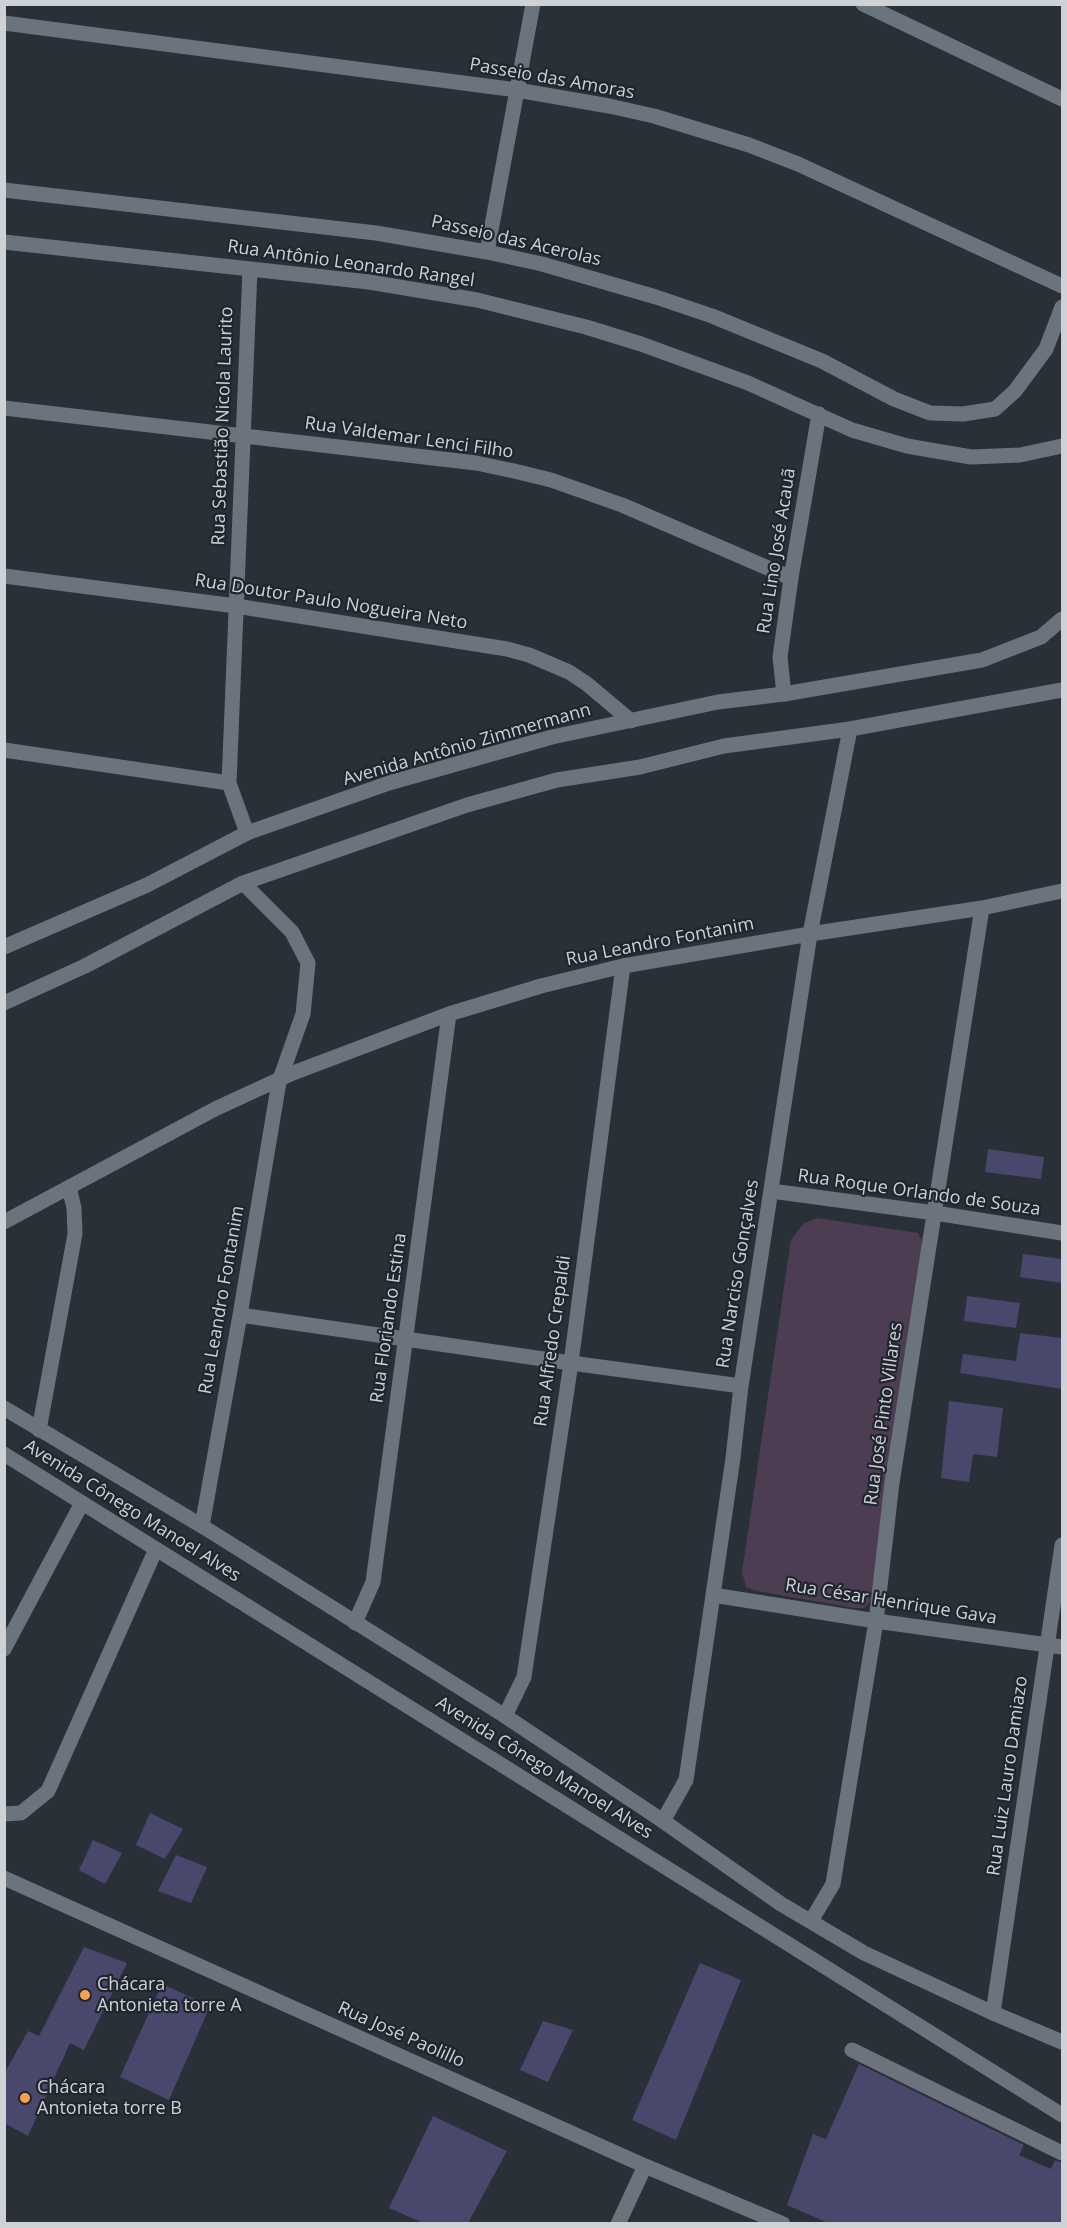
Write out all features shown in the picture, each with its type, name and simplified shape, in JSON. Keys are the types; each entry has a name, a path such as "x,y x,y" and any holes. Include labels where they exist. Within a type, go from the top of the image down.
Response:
{"street":[{"path":"487,252 533,4"},
{"path":"863,4 1062,99"},
{"name":"Passeio das Amoras","path":"4,23 517,90 609,106 698,129 748,145 847,186 1062,286"},
{"name":"Passeio das Acerolas","path":"4,190 376,233 487,252 600,279 712,316 822,361 894,399 930,413 963,414 995,409 1015,391 1046,349 1062,306"},
{"name":"Rua Antônio Leonardo Rangel","path":"4,242 423,291 531,313 641,344 748,383 852,430 907,446 970,457 1020,455 1062,446"},
{"name":"Rua Sebastião Nicola Laurito","path":"247,833 229,783 250,269"},
{"name":"Rua Valdemar Lenci Filho","path":"4,408 476,463 551,480 621,505 791,578"},
{"name":"Rua Lino José Acauã","path":"784,694 780,657 819,414"},
{"name":"Rua Doutor Paulo Nogueira Neto","path":"4,576 236,606 507,649 549,663 578,678 631,721"},
{"name":"Avenida Antônio Zimmermann","path":"4,947 147,885 247,833 389,783 552,737 718,702 784,694 982,660 1041,637 1062,619"},
{"path":"4,1003 85,966 243,883 467,805 557,780 640,767 723,746 850,729 1062,690"},
{"name":"Rua Narciso Gonçalves","path":"663,1821 686,1780 741,1386 810,934 850,729"},
{"path":"4,750 229,783"},
{"name":"Rua Leandro Fontanim","path":"202,1526 279,1082 303,1014 308,963 292,932 243,883"},
{"name":"Rua Leandro Fontanim","path":"4,1222 206,1114 279,1082 293,1073 449,1014 540,986 623,966 982,908 1062,891"},
{"name":"Rua José Pinto Villares","path":"811,1921 833,1884 876,1621 892,1483 982,908"},
{"name":"Rua Alfredo Crepaldi","path":"505,1716 524,1677 571,1364 623,966"},
{"name":"Rua Floriando Estina","path":"355,1623 373,1582 449,1014"},
{"path":"39,1430 75,1234 74,1208 69,1187"},
{"name":"Rua Roque Orlando de Souza","path":"771,1191 1062,1233"},
{"path":"240,1315 571,1364 741,1386"},
{"name":"Avenida Cônego Manoel Alves","path":"4,1408 202,1526 505,1716 663,1821 781,1904 864,1953 993,2013 1062,2042"},
{"name":"Avenida Cônego Manoel Alves","path":"4,1454 1062,2115"},
{"path":"4,1649 82,1503"},
{"name":"Rua Luiz Lauro Damiazo","path":"993,2013 1055,1646 1062,1545"},
{"path":"4,1814 21,1813 48,1791 156,1549"},
{"name":"Rua César Henrique Gava","path":"713,1595 1055,1646"},
{"name":"Rua José Paolillo","path":"4,1878 645,2166 783,2223"},
{"path":"852,2050 1062,2153"},
{"path":"618,2223 645,2166"}],"shaded area":[{"path":"817,1218 918,1233 922,1241 923,1251 870,1602 864,1608 757,1591 746,1587 742,1572 791,1240 803,1224"}],"building":[{"path":"988,1149 1044,1157 1041,1179 985,1172"},
{"path":"1023,1254 1062,1259 1062,1283 1020,1277"},
{"path":"967,1296 1020,1303 1016,1328 964,1321"},
{"path":"1020,1333 1062,1338 1062,1389 960,1373 963,1354 1016,1361"},
{"path":"949,1401 1003,1408 997,1457 973,1454 969,1482 941,1478"},
{"path":"150,1813 183,1829 165,1859 136,1845"},
{"path":"93,1840 122,1853 105,1884 79,1870"},
{"path":"176,1855 207,1867 191,1903 158,1891"},
{"path":"84,1947 127,1963 84,2050 70,2043 28,2136 4,2123 4,2074 28,2031 39,2036"},
{"path":"700,1963 741,1980 676,2140 632,2120"},
{"path":"162,1984 210,2006 169,2100 120,2077"},
{"path":"543,2021 573,2030 548,2082 520,2070"},
{"path":"859,2064 1024,2145 1019,2155 1051,2169 1055,2160 1062,2163 1062,2223 828,2223 787,2205 813,2134 826,2139"},
{"path":"433,2116 507,2151 468,2223 423,2223 389,2208"}],"place":[{"name":"Chácara Antonieta torre A","path":"85,1995"},
{"name":"Chácara Antonieta torre B","path":"25,2098"}]}
